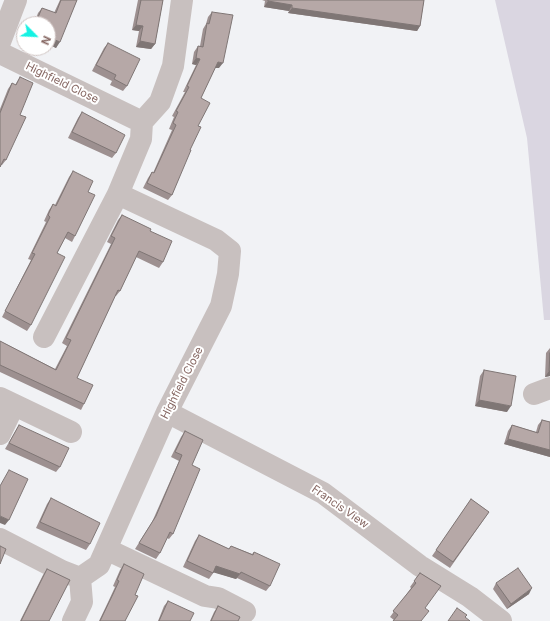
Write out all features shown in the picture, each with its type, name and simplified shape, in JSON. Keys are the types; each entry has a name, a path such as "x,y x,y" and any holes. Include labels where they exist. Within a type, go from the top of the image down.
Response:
{"street":[{"path":"0,42 16,0"},
{"path":"44,337 118,194 141,139 142,122 160,102 173,66 182,0"},
{"name":"Highfield Close","path":"0,52 142,122"},
{"name":"Highfield Close","path":"80,578 99,565 167,412 221,306 228,274 230,251 216,240 118,194"},
{"path":"0,434 7,402 71,432"},
{"name":"Francis View","path":"167,412 324,493 420,566 470,597 501,621"},
{"path":"0,539 62,571 80,578 82,602 72,621"},
{"path":"106,549 205,596 218,598 245,612"}],"shaded area":[{"path":"495,0 550,0 550,320 544,320 527,138"}],"building":[{"path":"61,0 77,0 60,42 56,40 56,16 39,16 42,8 56,13"},
{"path":"141,0 163,0 155,44 140,41 143,26 136,25"},
{"path":"268,0 424,0 420,26 292,8 292,5"},
{"path":"212,12 233,15 223,63 218,62 201,98 210,103 198,126 201,127 172,195 147,183 152,172 154,173 176,125 173,123 178,112 176,111 189,87 187,86 200,59 196,58 198,46 203,47 207,23 209,24"},
{"path":"108,43 140,59 127,86 114,79 116,75 96,65"},
{"path":"20,77 33,83 20,115 26,117 6,160 4,159 0,167 0,113 12,83 16,85"},
{"path":"82,112 125,135 116,153 72,132"},
{"path":"73,171 93,181 88,192 95,195 75,236 68,232 57,253 65,257 31,325 5,311 35,254 32,253 50,217 48,215 53,204 56,206"},
{"path":"122,215 151,229 150,231 172,241 163,262 139,251 120,291 118,290 77,378 93,385 84,404 0,365 0,341 56,370 71,340 66,338 115,238 111,236"},
{"path":"484,370 516,376 511,406 479,400"},
{"path":"542,420 550,422 550,450 508,439 512,425 538,433"},
{"path":"19,425 69,448 60,467 9,443"},
{"path":"185,431 203,440 192,465 200,469 173,534 170,532 160,553 139,543 156,516 182,455 175,452"},
{"path":"9,470 28,479 9,520 0,516 0,486"},
{"path":"51,498 100,523 90,544 40,522"},
{"path":"471,499 489,512 453,562 436,550"},
{"path":"199,535 229,549 231,546 253,555 254,552 280,564 270,586 241,572 240,574 216,566 213,573 187,561"},
{"path":"0,546 6,549 0,564"},
{"path":"124,564 144,574 135,595 138,596 125,621 100,621 119,581 117,580"},
{"path":"518,568 532,588 511,604 496,583"},
{"path":"47,569 70,580 49,621 21,621"},
{"path":"420,573 441,586 425,608 429,611 421,621 393,621 398,615 393,611 416,583 414,581"},
{"path":"168,601 194,613 190,621 159,621"},
{"path":"218,606 240,617 238,621 211,621"},
{"path":"457,608 467,615 465,617 470,621 448,621"}]}
